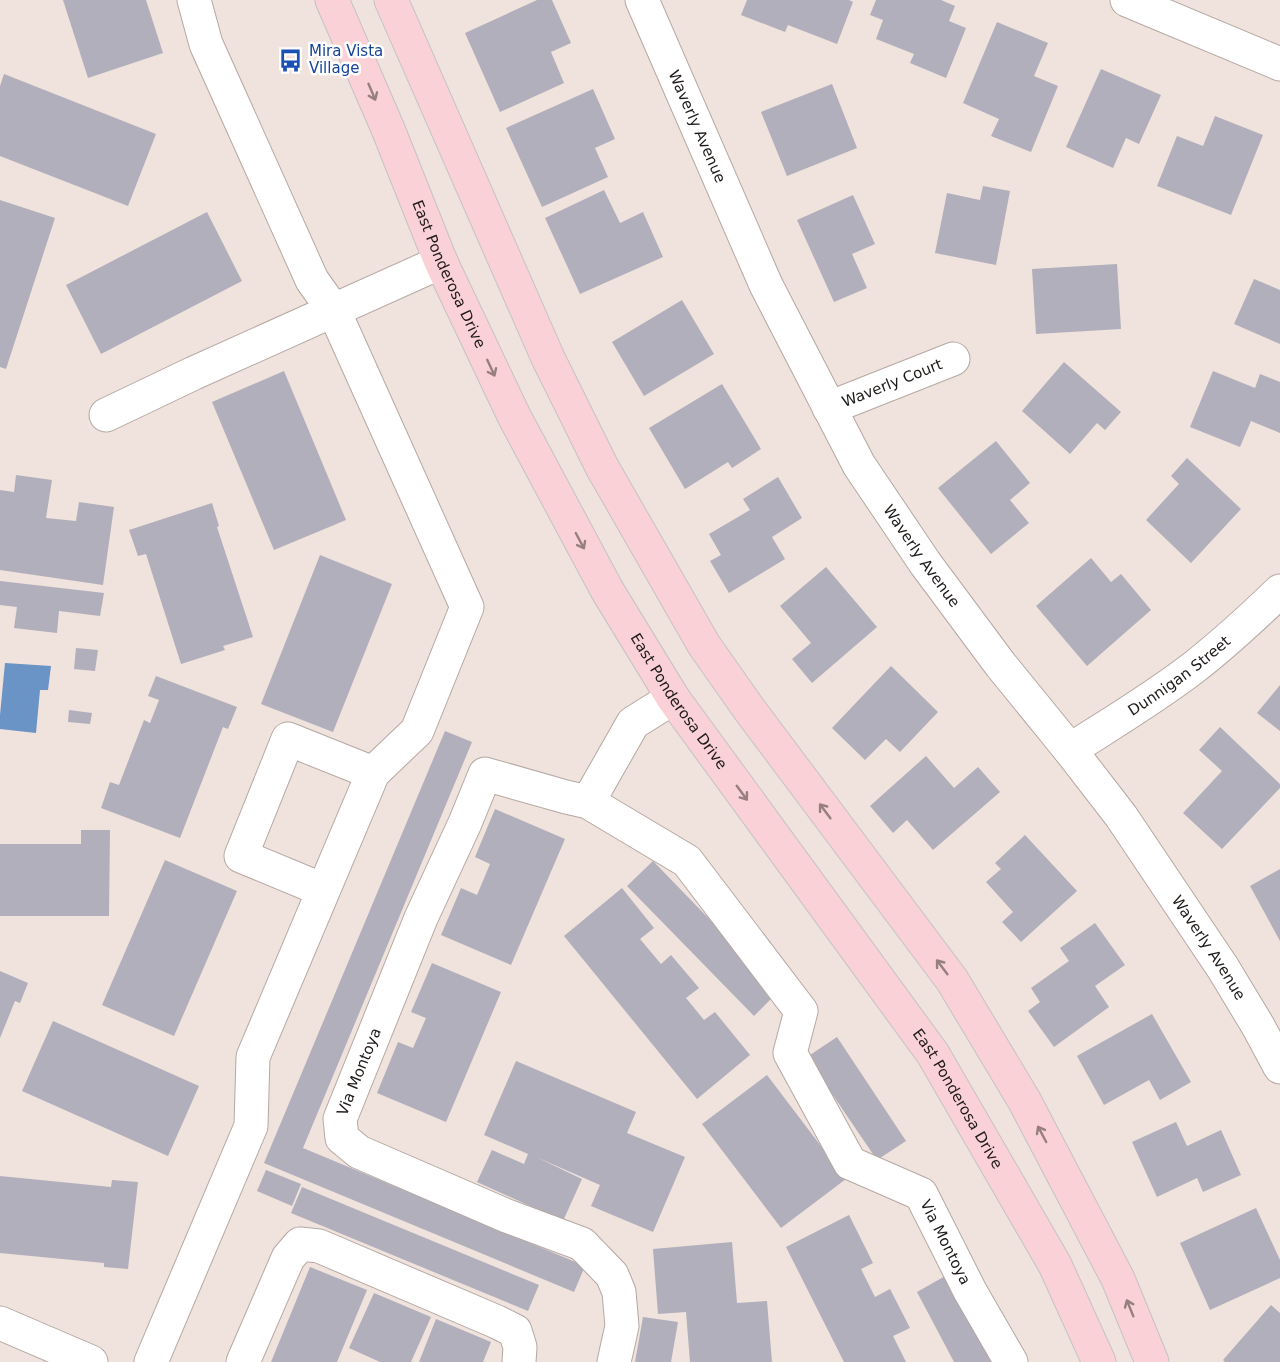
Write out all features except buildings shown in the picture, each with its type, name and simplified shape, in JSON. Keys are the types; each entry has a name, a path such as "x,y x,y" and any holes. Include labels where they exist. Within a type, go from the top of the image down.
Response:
{"main road":[{"name":"East Ponderosa Drive","path":"332,0 441,262 514,416 607,590 673,698 933,1054 1055,1265 1099,1362"},
{"path":"391,0 548,358 602,467 710,654 952,980 1024,1100 1118,1278 1152,1362"}],"street":[{"path":"151,1362 251,1126 253,1057 373,773 417,731 467,607 334,311 312,280 206,44 194,0"},
{"name":"Waverly Avenue","path":"642,0 766,285 859,465 925,563 1000,664 1121,816 1223,968 1280,1067"},
{"path":"1127,0 1280,64"},
{"path":"106,415 441,262"},
{"name":"Waverly Court","path":"829,408 953,359"},
{"name":"Dunnigan Street","path":"1070,750 1132,711 1192,668 1248,622 1280,591"},
{"path":"588,802 633,723 673,698"},
{"path":"323,890 241,856 288,739 373,773"},
{"name":"Via Montoya","path":"614,1362 622,1326 619,1292 612,1275 582,1244 507,1216 359,1152 342,1138 340,1119 421,918 485,774 566,798 588,802 687,861 801,1011 790,1053 850,1162 921,1194 969,1291 1011,1362"},
{"path":"243,1362 288,1258 300,1244 319,1246 515,1331 520,1347 519,1362"},
{"path":"0,1323 91,1362"}],"water":[{"path":"5,663 51,666 48,690 40,690 36,733 0,729"}],"place":[{"name":"Mira Vista Village","path":"291,60"}]}
